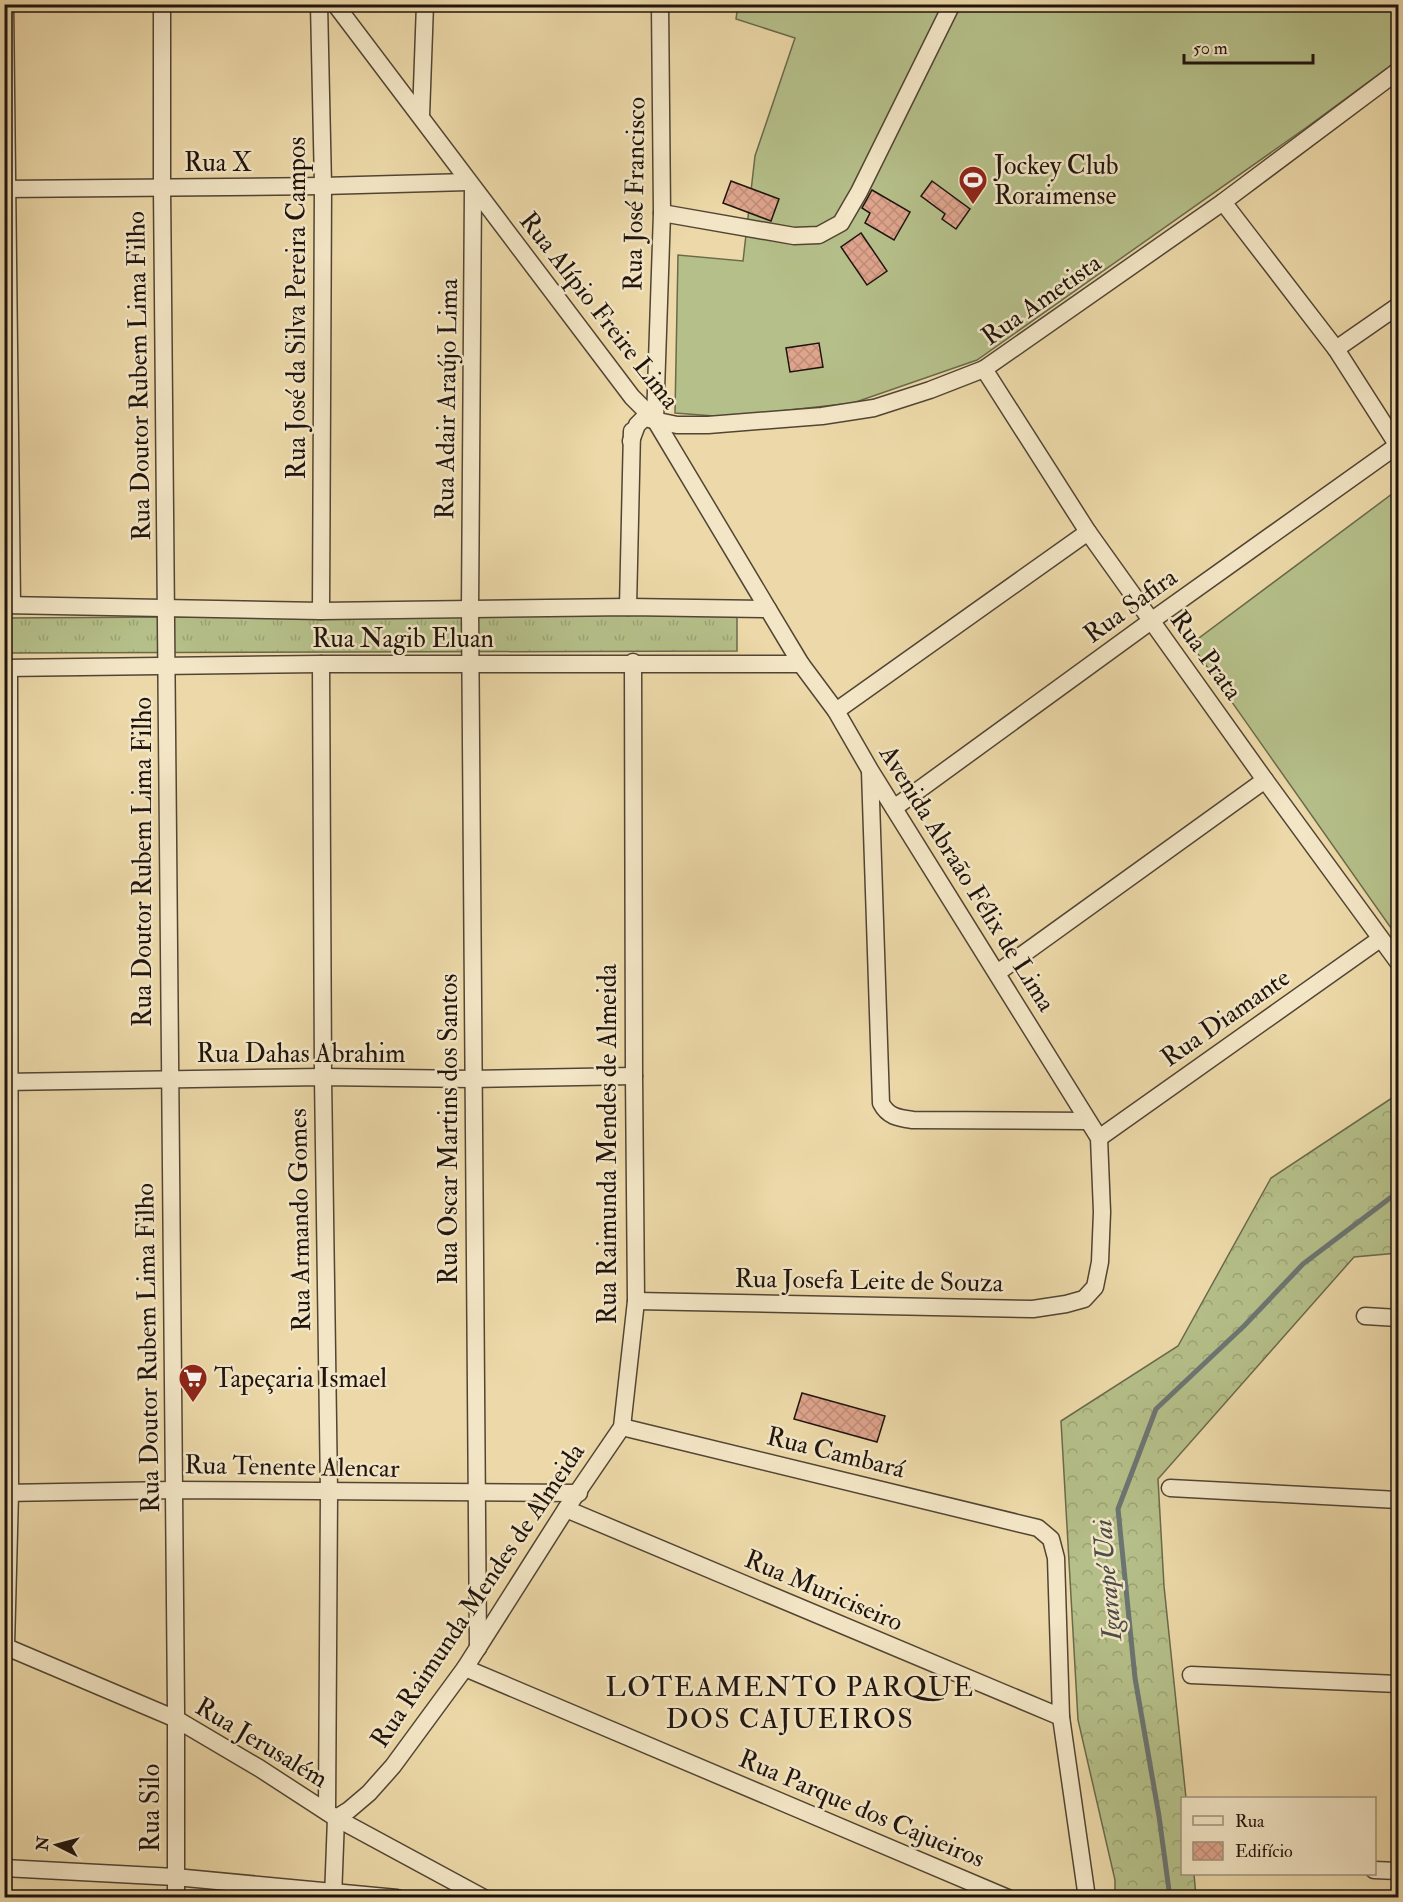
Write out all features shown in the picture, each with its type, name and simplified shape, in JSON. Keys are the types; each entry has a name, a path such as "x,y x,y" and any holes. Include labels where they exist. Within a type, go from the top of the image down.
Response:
{"street":[{"path":"4,4 8,605"},
{"name":"Rua Doutor Rubem Lima Filho","path":"162,4 165,609 176,1719"},
{"name":"Rua José da Silva Pereira Campos","path":"319,4 323,186 321,611"},
{"name":"Rua Alípio Freire Lima","path":"335,4 632,397 656,420 801,664"},
{"path":"421,116 424,4"},
{"name":"Rua José Francisco","path":"656,420 662,213 660,4"},
{"path":"662,213 794,236 819,235 841,223 859,192 952,4"},
{"name":"Rua Ametista","path":"656,420 677,425 708,425 822,416 874,408 984,369 1223,202 1398,71"},
{"name":"Rua X","path":"5,189 471,186"},
{"name":"Rua Adair Araújo Lima","path":"470,610 471,186"},
{"path":"1223,202 1336,349 1398,446"},
{"path":"1336,349 1398,306"},
{"name":"Rua Prata","path":"984,369 1088,532 1398,962"},
{"path":"628,607 632,397"},
{"path":"631,441 639,421 644,418 656,420"},
{"name":"Rua Safira","path":"894,808 1151,621 1398,446"},
{"path":"836,711 1088,532"},
{"name":"Rua Nagib Eluan","path":"8,605 321,611 628,607 768,609"},
{"name":"Rua Oscar Martins dos Santos","path":"470,610 478,1648"},
{"name":"Rua Nagib Eluan","path":"7,668 633,662 801,664"},
{"name":"Rua Raimunda Mendes de Almeida","path":"331,1815 349,1810 393,1766 465,1668 566,1509 579,1493 622,1426 636,1301 633,662"},
{"name":"Rua Armando Gomes","path":"321,664 323,1077 333,1895"},
{"name":"Avenida Abraão Félix de Lima","path":"801,664 836,711 870,770 1099,1138"},
{"path":"7,668 7,1648"},
{"path":"870,770 881,1103 885,1111 896,1117 914,1120 1088,1121"},
{"path":"998,973 1265,780"},
{"name":"Rua Diamante","path":"1099,1138 1380,939"},
{"name":"Rua Dahas Abrahim","path":"7,1082 323,1077 472,1079 634,1076"},
{"name":"Rua Josefa Leite de Souza","path":"636,1301 1033,1309 1084,1299 1095,1287 1100,1262 1102,1212 1099,1138"},
{"path":"1365,1316 1398,1318"},
{"name":"Rua Cambará","path":"622,1426 1038,1528 1051,1539 1056,1558 1061,1717"},
{"path":"1170,1488 1398,1500"},
{"name":"Rua Tenente Alencar","path":"7,1493 174,1490 579,1493"},
{"name":"Rua Muriciseiro","path":"566,1509 1061,1717"},
{"name":"Rua Jerusalém","path":"7,1648 176,1719 259,1768 331,1815 484,1898"},
{"name":"Rua Parque dos Cajueiros","path":"465,1668 1008,1898"},
{"path":"1191,1676 1398,1684"},
{"path":"1061,1717 1087,1898"},
{"name":"Rua Silo","path":"176,1719 176,1898"},
{"path":"4,1868 176,1877 333,1895 397,1898"},
{"path":"1376,1870 1398,1871"}],"green space":[{"name":"Jockey Club Roraimense","path":"738,5 1398,5 1398,60 977,360 853,403 727,417 675,413 678,255 743,261 755,156 795,38 736,19"},
{"path":"1396,491 1398,493 1398,938 1191,644"},
{"path":"737,614 737,651 5,653 4,618"},
{"path":"1398,1094 1398,1253 1354,1257 1158,1479 1164,1586 1186,1797 1181,1797 1181,1875 1194,1875 1196,1897 1115,1897 1115,1880 1078,1720 1061,1421 1178,1346 1271,1178"}],"building":[{"path":"731,181 779,199 771,221 723,203"},
{"path":"932,181 970,209 956,229 942,219 945,214 921,196"},
{"path":"872,190 910,212 894,240 865,223 870,213 862,208"},
{"path":"861,233 887,271 867,285 841,247"},
{"path":"819,343 823,367 790,372 786,348"},
{"path":"802,1393 885,1416 877,1442 794,1419"}],"waterway":[{"name":"Igarapé Uai","path":"1170,1898 1159,1816 1135,1678 1118,1509 1156,1409 1244,1326 1303,1264 1398,1192"}],"place":[{"name":"Jockey Club Roraimense","path":"973,206"},
{"name":"Tapeçaria Ismael","path":"193,1404"}],"district":[{"name":"LOTEAMENTO PARQUE DOS CAJUEIROS","path":"790,1702"}]}
